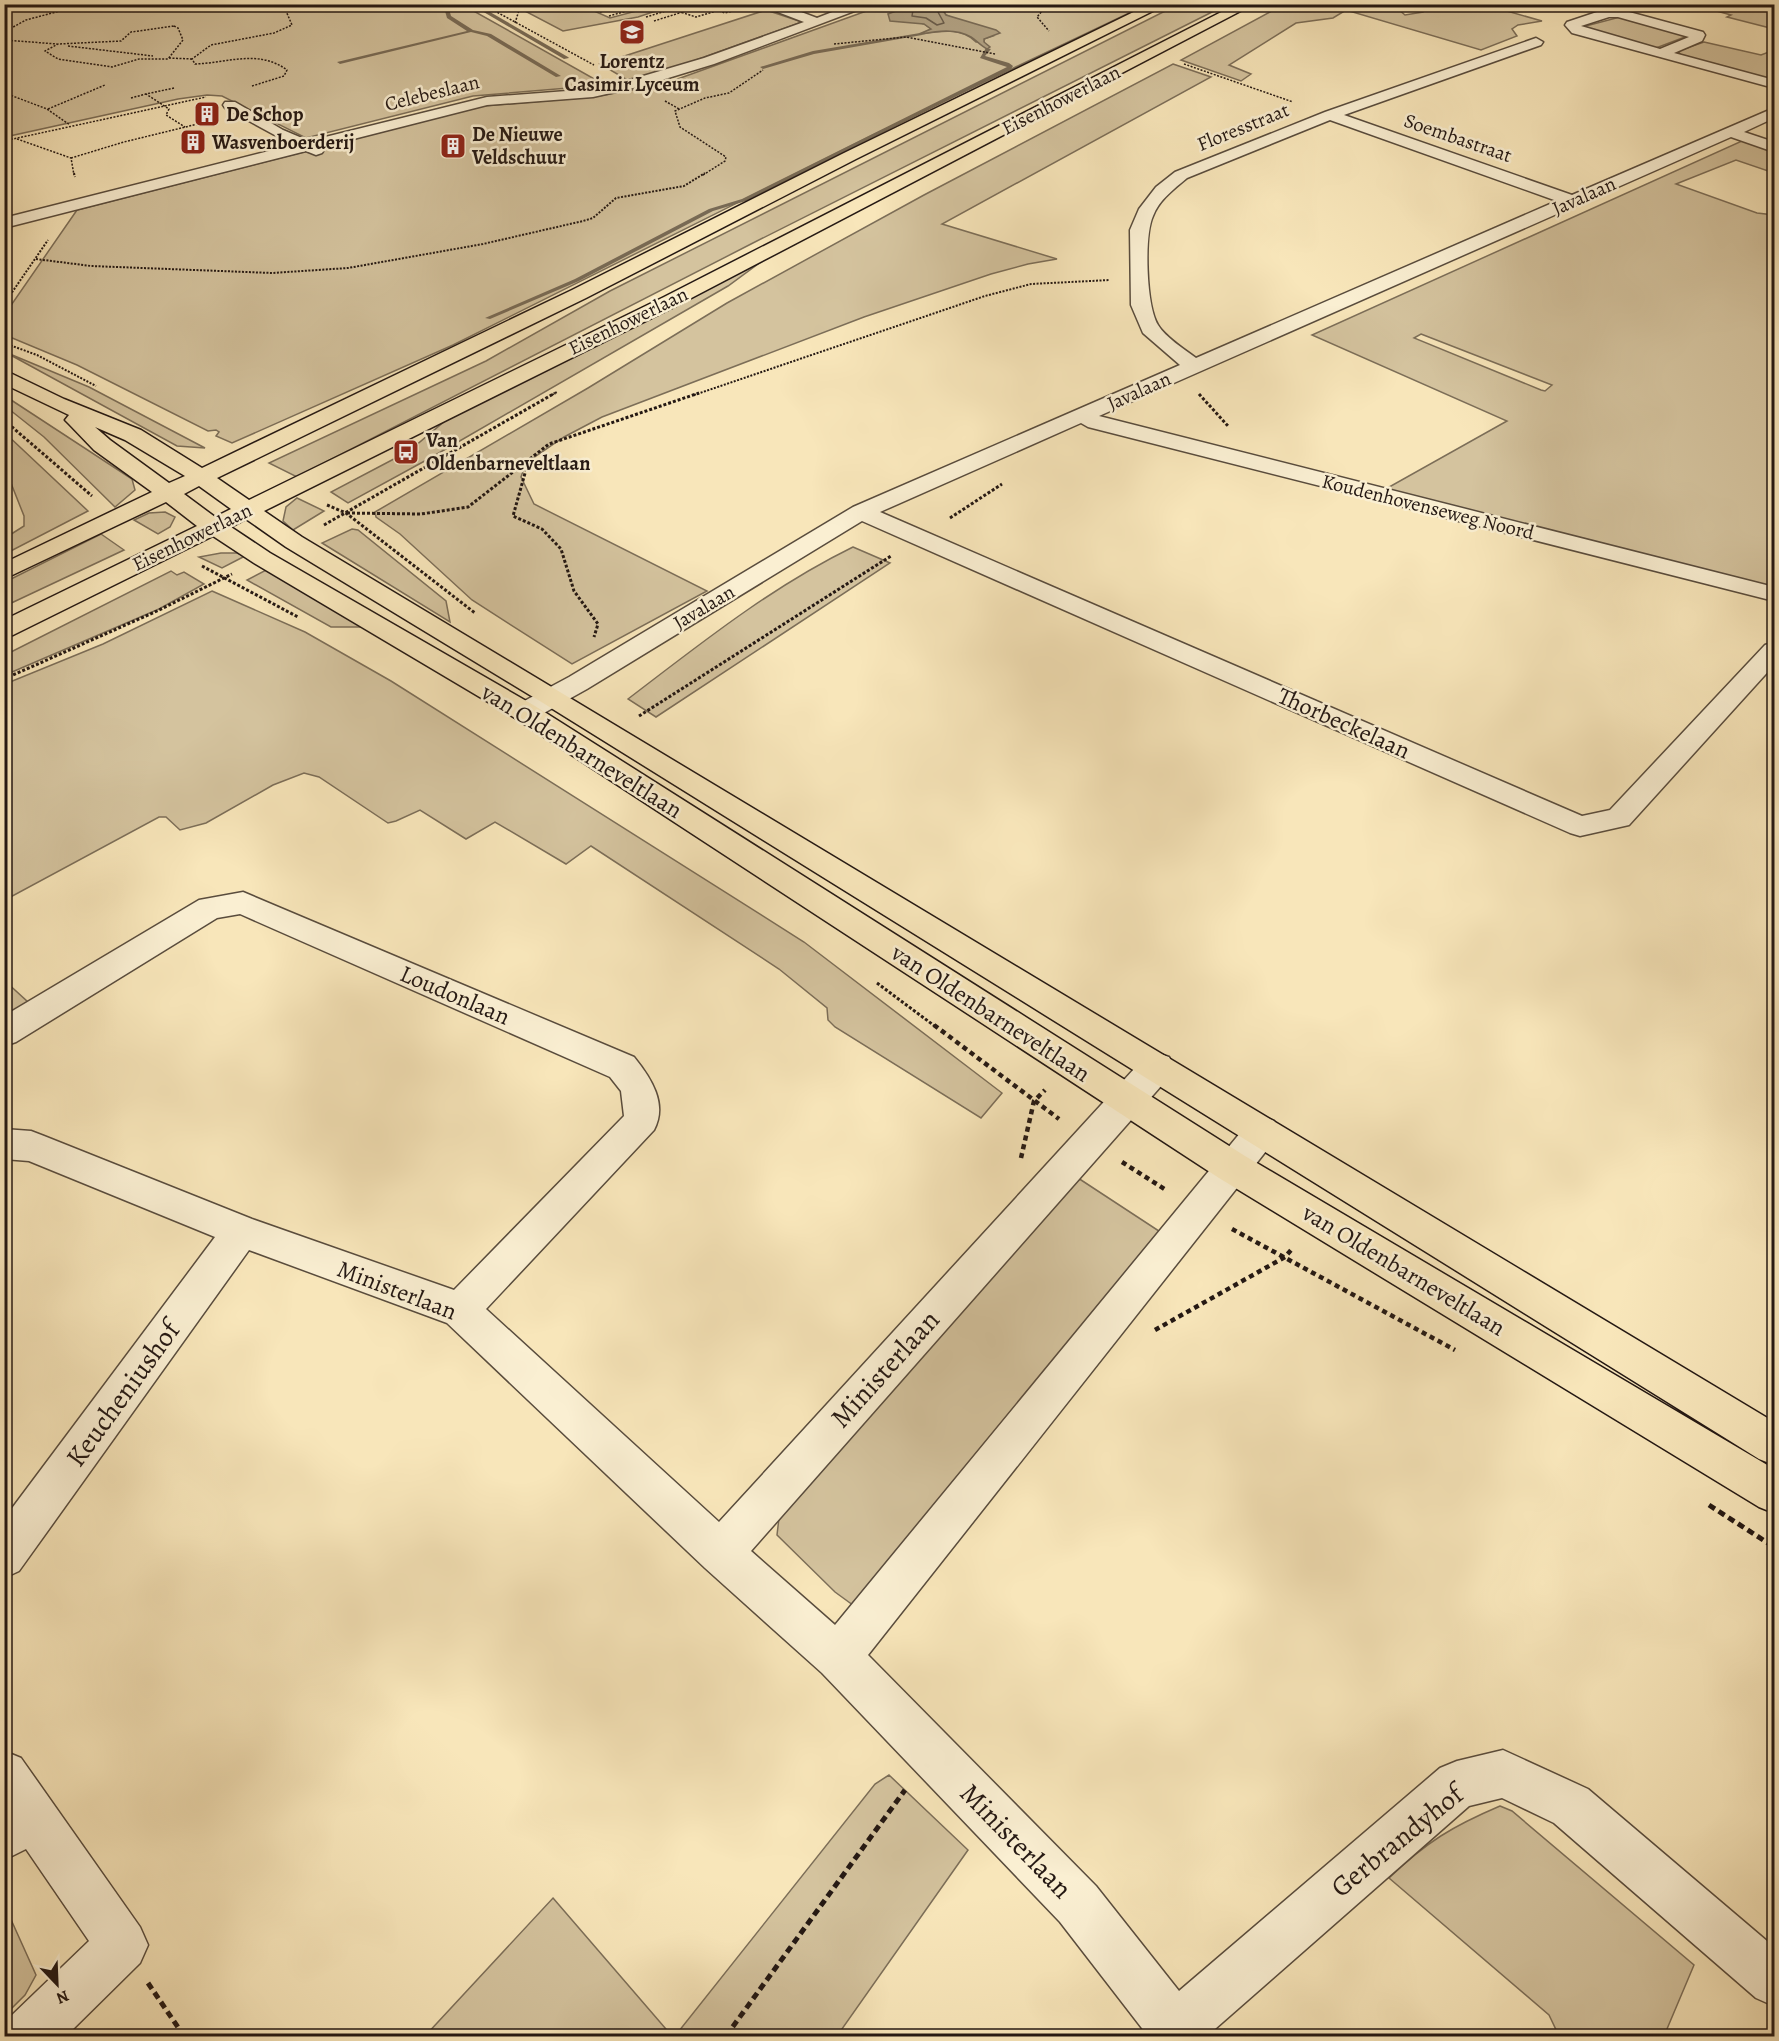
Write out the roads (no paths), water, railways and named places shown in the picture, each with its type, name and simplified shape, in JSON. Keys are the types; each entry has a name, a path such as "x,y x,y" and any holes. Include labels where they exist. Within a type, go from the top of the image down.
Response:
{"main road":[{"name":"Eisenhowerlaan","path":"4,572 579,294 850,156 1161,4"},
{"name":"Eisenhowerlaan","path":"4,630 671,301 1248,4"},
{"path":"4,376 57,403"},
{"name":"van Oldenbarneveltlaan","path":"57,403 133,435 201,476 247,510 343,572 552,697 1774,1445"},
{"name":"van Oldenbarneveltlaan","path":"57,403 102,445 213,526 262,558 552,697 1071,1065 1232,1167 1774,1492"}],"street":[{"path":"763,4 816,22"},
{"name":"Celebeslaan","path":"4,224 80,204 316,150 487,101 570,95 618,88 709,61 867,4"},
{"path":"1661,53 1698,36 1618,13 1608,13 1572,26 1577,30 1774,84"},
{"name":"Floresstraat","path":"1187,370 1150,329 1140,305 1139,230 1145,213 1162,191 1181,175 1206,164 1330,115 1536,42"},
{"path":"230,105 278,133 316,150"},
{"name":"Javalaan","path":"552,697 861,512 1774,113"},
{"name":"Soembastraat","path":"1330,115 1572,201"},
{"path":"1730,132 1774,147"},
{"name":"Koudenhovenseweg Noord","path":"1083,416 1095,423 1774,594"},
{"name":"Thorbeckelaan","path":"861,512 1580,826 1619,818 1774,650"},
{"name":"Loudonlaan","path":"4,1033 210,908 243,903 622,1067 638,1087 642,1120 460,1310"},
{"name":"Ministerlaan","path":"720,1553 1157,1067"},
{"path":"838,1657 1262,1131"},
{"name":"Ministerlaan","path":"4,1144 31,1146 240,1231 460,1310 720,1553 838,1657 1078,1904 1179,2032"},
{"name":"Keucheniushof","path":"4,1556 240,1231"},
{"name":"Gerbrandyhof","path":"1179,2032 1457,1785 1503,1774 1571,1806 1774,1980"},
{"path":"13,1808 122,1945 29,2037"}],"water":[{"path":"912,5 955,5 944,12 946,15 1000,33 984,39 990,47 987,49 971,37 959,32 940,31 919,34 931,29 924,24 890,21 888,14"}],"waterway":[{"path":"438,4 447,10 449,17 471,31"},
{"path":"472,4 566,58"},
{"path":"340,62 471,31"},
{"path":"471,31 489,35 558,76"},
{"path":"763,67 813,53 920,34"},
{"path":"488,318 577,280 711,210 744,200 1009,68 1007,64 982,57 988,49"}],"place":[{"name":"Lorentz Casimir Lyceum","path":"632,32"},
{"name":"De Schop","path":"207,114"},
{"name":"Wasvenboerderij","path":"193,142"},
{"name":"De Nieuwe Veldschuur","path":"453,146"},
{"name":"Van Oldenbarneveltlaan","path":"406,452"}]}
